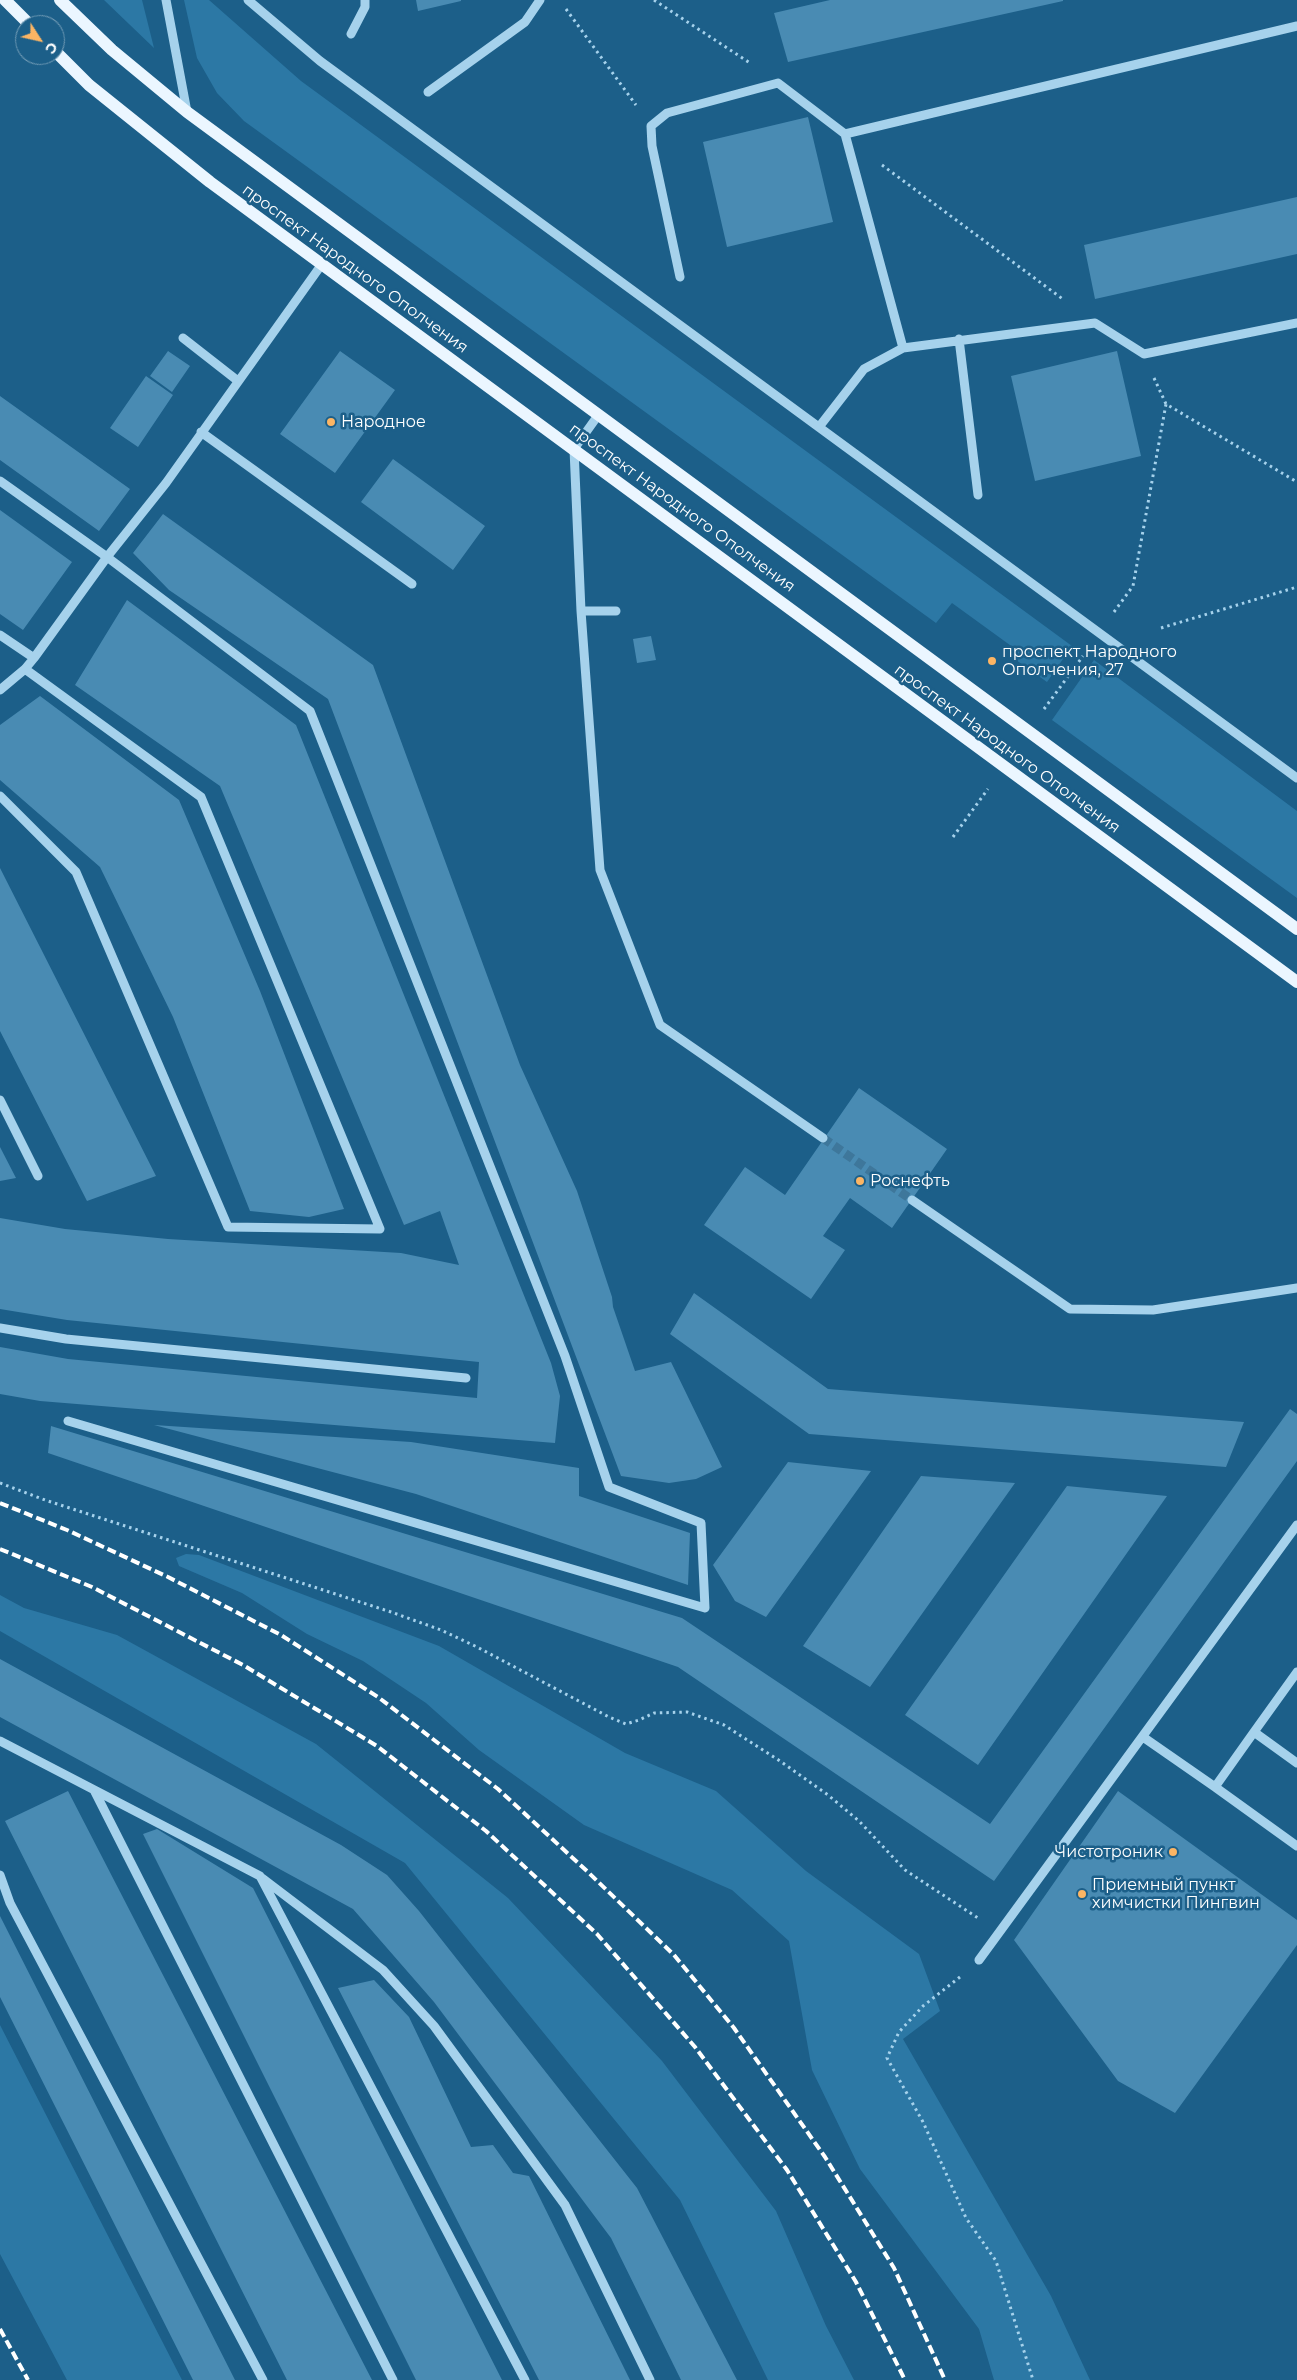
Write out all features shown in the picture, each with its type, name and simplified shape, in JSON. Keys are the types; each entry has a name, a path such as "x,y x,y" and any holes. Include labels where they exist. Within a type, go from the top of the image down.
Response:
{"main road":[{"path":"5,0 20,15"},
{"name":"проспект Народного Ополчения","path":"60,0 112,50 187,112 1297,929"},
{"name":"проспект Народного Ополчения","path":"65,61 89,85 164,148 1297,982"}],"street":[{"path":"166,0 187,112"},
{"path":"248,0 320,60 1297,778"},
{"path":"351,34 365,7 365,0"},
{"path":"428,92 525,22 540,0"},
{"path":"845,134 1297,26"},
{"path":"680,276 652,146 651,126 667,113 778,83 845,134 902,348"},
{"path":"0,690 25,669 34,658 107,556 166,483 322,264"},
{"path":"820,427 864,369 902,348 959,339 1095,323 1144,354 1297,323"},
{"path":"183,338 238,381"},
{"path":"959,339 978,495"},
{"path":"599,414 574,449 581,611 600,870 660,1025 824,1138"},
{"path":"201,432 412,584"},
{"path":"0,481 107,556 310,711 565,1356 609,1487 701,1523 705,1608 68,1421"},
{"path":"581,611 616,611"},
{"path":"0,635 34,658"},
{"path":"0,796 76,872 228,1228 380,1229 201,797 25,669"},
{"path":"0,1100 38,1176"},
{"path":"912,1200 1070,1309 1153,1310 1297,1288"},
{"path":"0,1328 66,1339 466,1378"},
{"path":"979,1960 1297,1525"},
{"path":"1215,1787 1297,1672"},
{"path":"1254,1732 1297,1762"},
{"path":"1143,1737 1297,1846"},
{"path":"0,1742 260,1876 383,1970 434,2026 565,2205 650,2380"},
{"path":"94,1790 393,2380"},
{"path":"0,1875 10,1903 264,2380"},
{"path":"260,1876 525,2380"}],"path":[{"path":"654,0 778,83"},
{"path":"565,8 651,126"},
{"path":"881,164 1095,323"},
{"path":"1114,612 1133,586 1166,404 1144,354"},
{"path":"1166,404 1297,482"},
{"path":"1161,628 1297,587"},
{"path":"1041,714 1082,656"},
{"path":"953,837 990,785"},
{"path":"0,1483 62,1506 391,1612 441,1630 477,1647 609,1718 626,1724 654,1713 687,1712 724,1725 828,1795 859,1822 905,1870 1000,1932"},
{"path":"979,1960 924,2006 899,2032 887,2058 923,2122 966,2218 996,2261 1033,2380"}],"shaded area":[{"path":"104,0 142,0 154,48"},
{"path":"184,0 209,0 301,81 1072,646 1047,682 1009,655 1014,648 952,603 936,623 244,121 217,93 197,58"},
{"path":"1094,660 1297,811 1297,898 1052,720"},
{"path":"186,1554 199,1555 439,1646 625,1753 716,1791 806,1871 919,1954 940,2011 903,2039 1051,2296 1090,2380 994,2380 979,2329 860,2169 812,2070 789,1941 732,1890 584,1825 479,1750 426,1703 363,1661 307,1634 242,1593 179,1566 176,1558"},
{"path":"0,1595 24,1608 117,1635 316,1744 508,1898 662,2061 776,2211 826,2326 854,2380 768,2380 680,2200 405,1863 0,1631"},
{"path":"0,2025 182,2380 67,2380 0,2254"}],"building":[{"path":"416,0 461,0 461,1 418,11"},
{"path":"830,0 1063,1 788,62 774,13"},
{"path":"808,117 833,222 727,247 703,142"},
{"path":"1297,197 1297,254 1095,299 1084,245"},
{"path":"168,351 190,366 172,392 150,376"},
{"name":"Народное","path":"340,351 395,390 335,473 280,434"},
{"path":"1117,351 1141,456 1035,481 1011,376"},
{"path":"146,376 173,395 138,447 110,428"},
{"path":"0,396 130,489 99,531 0,460"},
{"path":"393,459 485,526 453,570 361,502"},
{"path":"0,510 72,562 23,630 0,614"},
{"path":"163,514 373,665 520,1065 577,1191 635,1371 671,1362 722,1467 696,1479 669,1483 621,1476 328,699 169,590 133,553"},
{"path":"127,600 296,725 551,1363 560,1396 555,1443 40,1401 0,1394 0,1347 68,1359 477,1398 479,1362 67,1320 0,1309 0,1218 65,1229 168,1239 401,1253 459,1265 440,1211 404,1225 220,786 75,685"},
{"path":"651,636 656,660 637,663 633,639"},
{"path":"40,696 179,800 260,991 344,1209 309,1217 250,1211 173,1017 100,867 0,780 0,725"},
{"path":"0,868 156,1176 87,1201 0,1031"},
{"name":"Роснефть","path":"859,1088 947,1149 892,1228 850,1198 823,1236 845,1250 811,1299 704,1225 745,1167 785,1195"},
{"path":"0,1147 16,1178 0,1181"},
{"path":"694,1293 828,1389 1244,1422 1226,1467 809,1434 670,1334"},
{"path":"1290,1409 1297,1414 1297,1461 994,1881 678,1667 48,1453 51,1426 682,1618 990,1824"},
{"path":"154,1425 411,1442 579,1468 579,1496 690,1533 688,1585 416,1494"},
{"path":"788,1462 871,1471 766,1617 735,1601 713,1565"},
{"path":"921,1476 1015,1483 870,1687 803,1646"},
{"path":"1067,1486 1167,1496 978,1765 905,1715"},
{"path":"0,1659 341,1845 387,1875 419,1911 637,2188 737,2380 681,2380 611,2238 434,2002 353,1909 0,1717"},
{"path":"68,1791 372,2380 287,2380 5,1821"},
{"path":"1118,1791 1297,1920 1297,1945 1175,2113 1118,2081 1014,1940"},
{"path":"157,1829 253,1888 502,2380 416,2380 143,1834"},
{"path":"0,1916 235,2380 193,2380 0,1997"},
{"path":"374,1980 409,2017 471,2147 493,2145 513,2173 529,2176 630,2380 539,2380 338,1988"}],"tunnel":[{"path":"823,1138 912,1200"}],"railway":[{"path":"0,1503 67,1530 168,1577 281,1635 378,1697 498,1789 589,1873 674,1955 734,2028 825,2157 894,2268 945,2380"},
{"path":"0,1549 92,1587 243,1665 377,1746 486,1831 597,1934 695,2047 787,2170 856,2282 905,2380"},
{"path":"0,2329 28,2380"}],"place":[{"name":"Народное","path":"331,422"},
{"name":"проспект Народного Ополчения, 27","path":"992,661"},
{"name":"Роснефть","path":"860,1181"},
{"name":"Чистотроник","path":"1173,1852"},
{"name":"Приемный пункт химчистки Пингвин","path":"1082,1894"}]}
